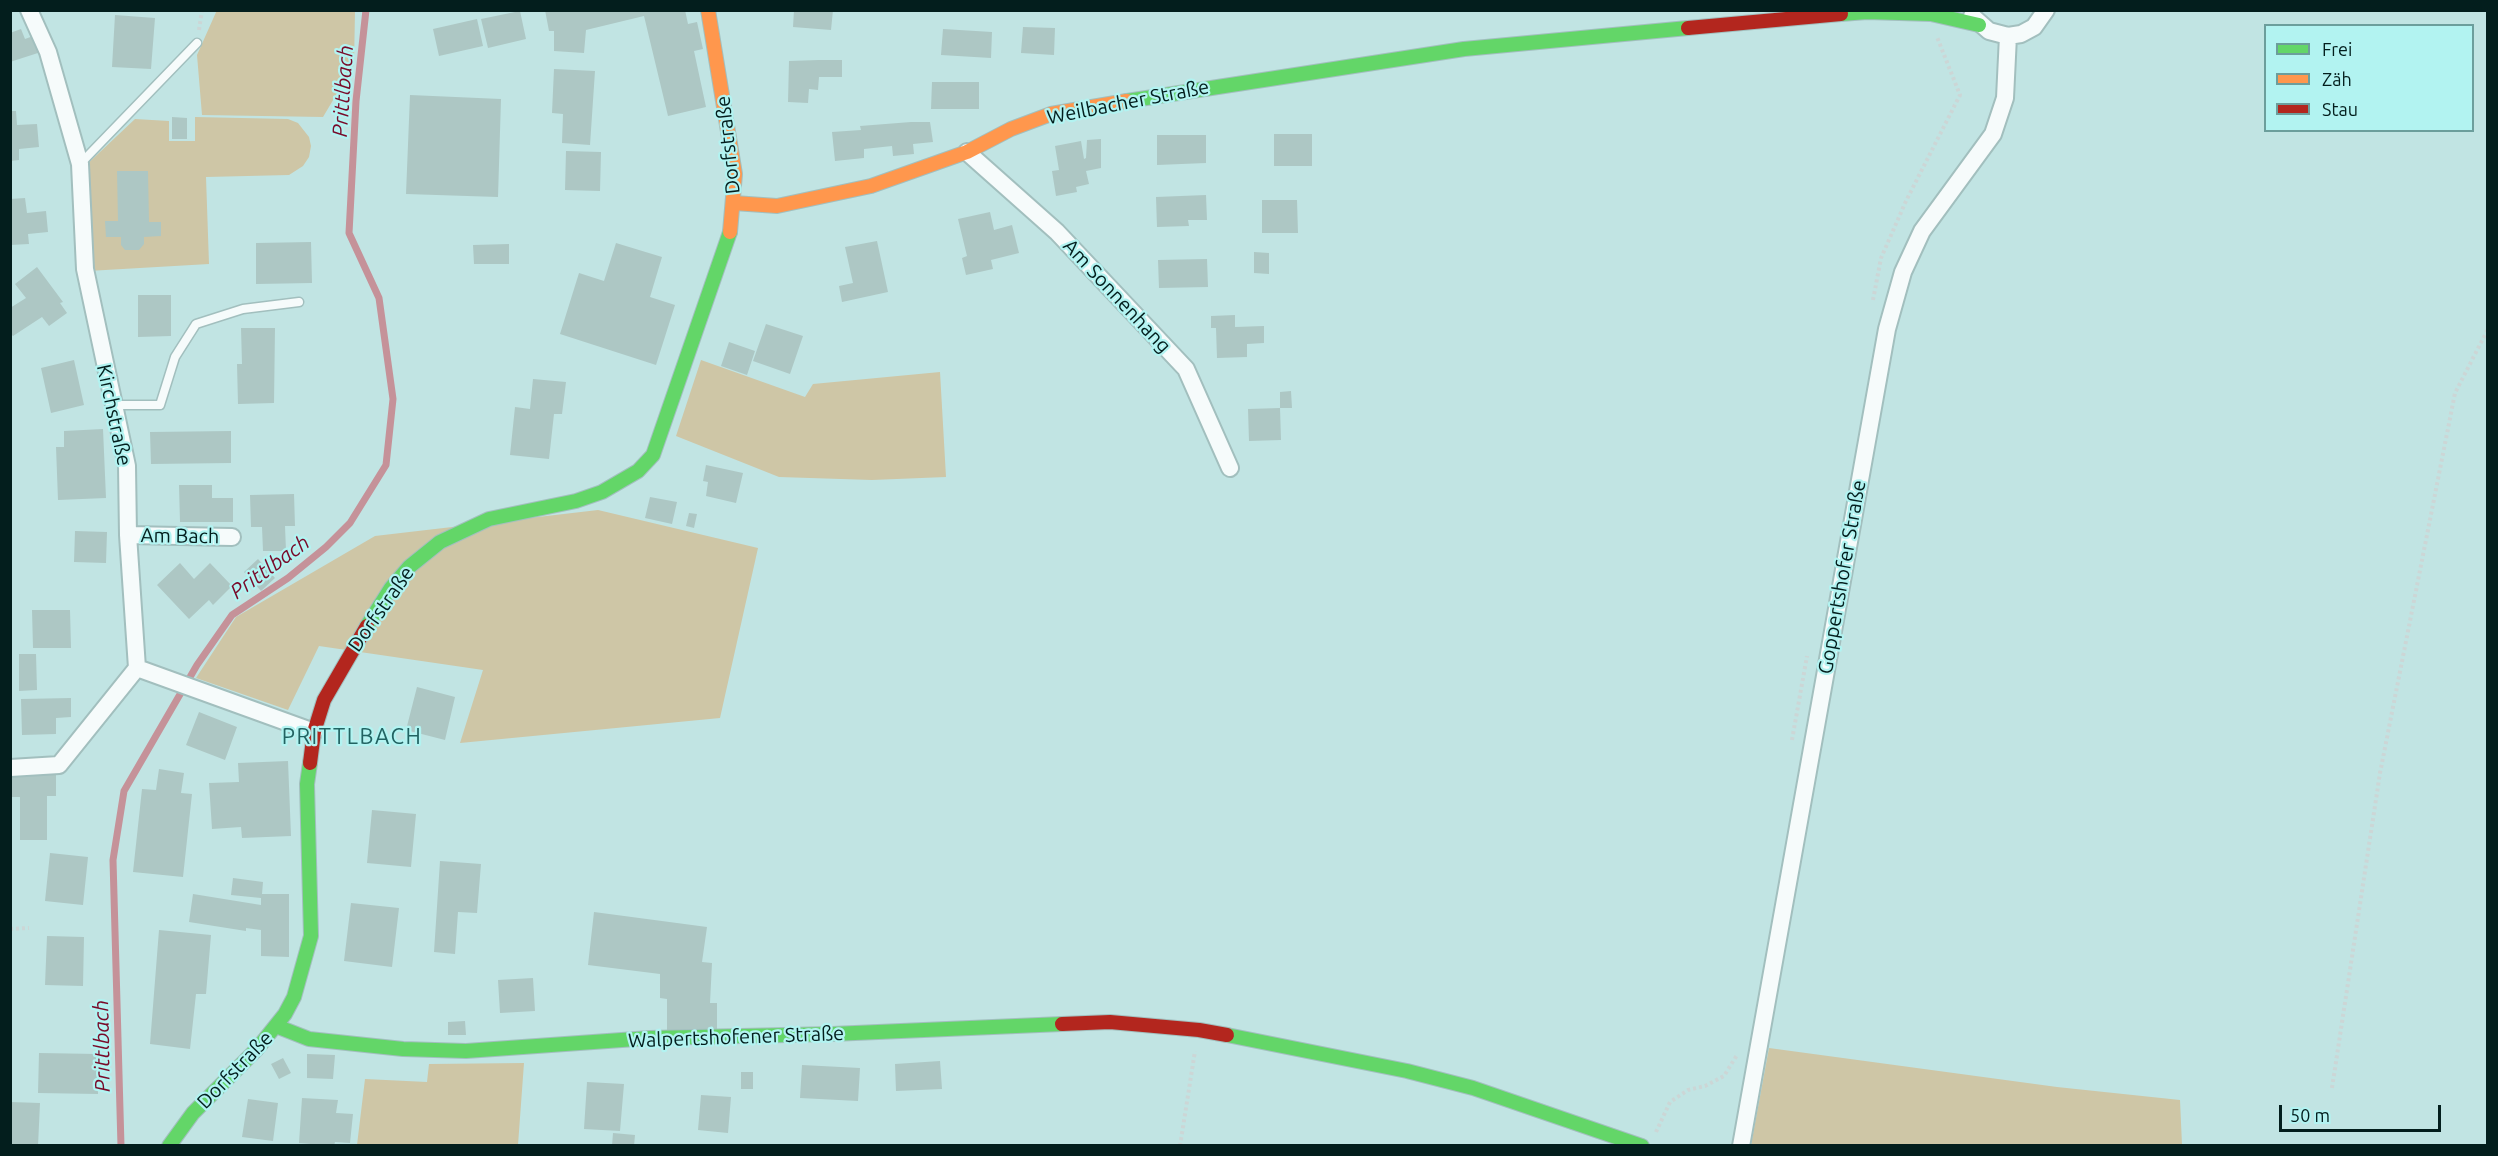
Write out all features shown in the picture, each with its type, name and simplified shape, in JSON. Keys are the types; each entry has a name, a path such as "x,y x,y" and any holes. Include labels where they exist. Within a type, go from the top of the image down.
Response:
{"street":[{"name":"Kirchstraße","path":"29,10 48,52 80,164 85,269 127,466 128,535 137,668"},
{"name":"Dorfstraße","path":"169,1146 193,1113 257,1049 276,1026 297,988 311,936 312,905 307,784 314,732 324,700 338,672 391,588 409,567 441,542 489,519 576,501 602,492 638,471 652,455 670,412 730,234 734,203 735,174 729,129 708,10"},
{"path":"1969,10 1979,25 1989,31 2008,36 2021,34 2034,27 2046,10"},
{"name":"Weilbacher Straße","path":"734,203 777,206 908,176 967,152 1011,129 1051,114 1212,86 1464,49 1869,11 1931,14 1979,25"},
{"name":"Goppertshofer Straße","path":"1741,1146 1887,329 1903,272 1922,231 1993,134 2004,98 2008,36"},
{"name":"Am Sonnenhang","path":"967,152 1057,232 1186,369 1230,468"},
{"name":"Am Bach","path":"128,535 232,537"},
{"path":"10,768 59,765 137,668 314,732"},
{"name":"Walpertshofener Straße","path":"276,1026 309,1039 403,1049 466,1051 650,1038 832,1034 1110,1022 1199,1030 1440,1080 1642,1146"}],"lane":[{"path":"80,164 197,43"},
{"path":"113,405 160,405 175,357 196,324 243,309 299,302"}],"path":[{"path":"2332,1088 2380,773 2455,393 2487,329"},
{"path":"10,929 29,928"},
{"path":"1180,1146 1199,1030"}],"shaded area":[{"path":"217,10 355,11 354,65 323,117 202,115 197,55"},
{"path":"195,117 288,119 298,123 309,137 311,146 309,157 303,166 289,175 206,177 209,264 88,271 83,168 135,119 169,121 169,141 195,141"},
{"path":"701,360 805,397 813,384 940,372 946,477 872,480 779,477 676,436"},
{"path":"598,510 758,548 720,718 460,743 483,670 319,646 288,710 196,678 236,617 375,536"},
{"path":"1769,1048 2057,1087 2180,1100 2182,1145 1751,1145"},
{"path":"524,1063 518,1145 357,1145 365,1079 427,1082 429,1064"}],"building":[{"path":"545,10 685,10 688,24 697,22 703,49 694,51 706,107 668,116 644,16 586,30 584,53 554,51 554,31 549,31"},
{"path":"794,10 833,10 831,30 793,27"},
{"path":"520,11 526,39 488,48 481,19"},
{"path":"115,15 155,18 151,69 112,67"},
{"path":"477,19 483,46 439,56 433,29"},
{"path":"1023,27 1055,28 1054,55 1021,53"},
{"path":"21,29 25,39 36,35 41,52 10,62 10,33"},
{"path":"943,29 992,32 991,58 941,55"},
{"path":"842,60 842,77 819,77 818,90 809,89 808,103 788,102 789,61"},
{"path":"554,69 595,71 590,145 562,143 563,114 552,113"},
{"path":"932,82 979,82 979,109 931,109"},
{"path":"410,95 501,99 498,197 406,194"},
{"path":"10,111 16,111 17,125 37,124 39,147 19,149 19,160 10,161"},
{"path":"172,117 187,118 187,139 172,139"},
{"path":"930,122 933,142 913,144 914,154 893,156 892,146 864,149 864,158 835,161 832,132 861,130 860,126"},
{"path":"1274,134 1312,134 1312,166 1274,166"},
{"path":"1157,135 1206,135 1206,163 1157,165"},
{"path":"1101,139 1101,168 1086,171 1089,184 1076,187 1077,192 1056,196 1052,171 1059,170 1055,146 1081,141 1084,159 1086,158 1087,140"},
{"path":"566,151 601,152 600,191 565,190"},
{"path":"117,171 148,171 149,222 161,222 161,236 144,237 144,244 139,250 125,250 121,245 121,237 106,237 105,221 118,221"},
{"path":"1206,195 1207,220 1188,220 1189,226 1157,227 1156,197"},
{"path":"25,198 27,213 46,211 48,232 28,234 29,244 10,245 10,199"},
{"path":"1262,200 1297,200 1298,233 1262,233"},
{"path":"990,212 994,230 1012,225 1019,253 991,260 993,269 966,275 962,258 967,256 958,219"},
{"path":"877,241 888,292 842,302 839,286 853,283 845,247"},
{"path":"311,242 312,283 256,284 256,243"},
{"path":"616,243 662,257 650,297 675,305 656,365 560,334 579,273 604,281"},
{"path":"509,244 509,264 474,264 473,245"},
{"path":"1254,252 1269,253 1269,274 1254,273"},
{"path":"1207,259 1208,287 1159,288 1158,260"},
{"path":"37,267 63,302 60,303 67,313 49,326 42,317 13,336 10,333 10,308 26,298 15,284"},
{"path":"138,295 171,295 171,336 138,337"},
{"path":"1235,315 1235,327 1264,326 1264,343 1247,344 1247,357 1217,358 1216,328 1211,328 1211,316"},
{"path":"766,324 803,336 790,374 753,361"},
{"path":"241,328 275,328 274,403 238,404 237,364 242,364"},
{"path":"729,342 755,351 747,375 721,366"},
{"path":"74,360 84,405 51,413 41,368"},
{"path":"533,379 566,382 562,414 554,414 549,459 510,455 515,407 530,409"},
{"path":"1291,391 1292,408 1280,408 1280,392"},
{"path":"1280,408 1281,440 1249,441 1248,409"},
{"path":"103,429 106,498 58,500 56,447 64,447 64,431"},
{"path":"231,431 231,463 151,464 150,432"},
{"path":"706,465 743,473 736,503 706,496 708,482 703,481"},
{"path":"179,485 212,485 212,498 233,498 233,522 180,522"},
{"path":"294,494 295,526 285,526 286,551 263,551 262,527 251,527 250,495"},
{"path":"650,497 677,502 672,524 645,518"},
{"path":"689,513 697,514 694,528 686,526"},
{"path":"75,531 107,532 106,563 74,562"},
{"path":"258,559 275,578 261,591 244,572"},
{"path":"180,563 194,579 210,563 232,586 213,605 209,600 189,619 157,585"},
{"path":"32,610 70,610 71,648 33,648"},
{"path":"19,654 36,654 37,690 19,691"},
{"path":"417,687 455,697 445,740 406,730"},
{"path":"71,698 71,717 56,718 56,734 22,735 21,699"},
{"path":"199,712 237,727 225,760 186,745"},
{"path":"288,761 291,836 242,838 241,827 212,829 209,783 239,782 238,763"},
{"path":"159,769 184,773 181,793 192,794 183,877 133,872 142,789 156,790"},
{"path":"10,772 56,772 56,796 47,796 47,840 20,840 20,797 10,797"},
{"path":"372,810 416,814 411,867 367,863"},
{"path":"50,853 88,857 83,905 45,901"},
{"path":"440,861 481,864 477,913 458,912 455,954 434,952"},
{"path":"233,878 263,882 262,894 289,894 289,957 261,956 261,930 246,928 246,931 189,922 193,894 261,905 261,898 231,895"},
{"path":"351,903 399,908 392,967 344,961"},
{"path":"594,912 707,927 702,962 712,963 710,1003 717,1003 717,1031 667,1031 667,999 660,998 660,974 588,965"},
{"path":"159,930 211,935 206,994 196,994 190,1049 150,1044"},
{"path":"47,936 84,937 83,986 45,985"},
{"path":"533,978 535,1011 500,1013 498,980"},
{"path":"465,1021 466,1035 448,1035 448,1022"},
{"path":"39,1053 98,1054 98,1094 38,1093"},
{"path":"307,1054 335,1055 333,1079 307,1078"},
{"path":"283,1058 291,1073 279,1079 271,1064"},
{"path":"940,1061 942,1089 896,1091 895,1064"},
{"path":"802,1065 860,1068 858,1101 800,1098"},
{"path":"741,1072 753,1072 753,1089 741,1089"},
{"path":"587,1082 624,1084 620,1131 584,1129"},
{"path":"701,1095 731,1097 728,1133 698,1130"},
{"path":"302,1098 338,1100 336,1113 353,1114 350,1143 335,1142 334,1146 299,1143"},
{"path":"248,1099 278,1103 273,1141 242,1137"},
{"path":"10,1102 40,1103 38,1146 10,1146"},
{"path":"613,1133 635,1135 634,1146 612,1146"}],"waterway":[{"name":"Prittlbach","path":"121,1146 113,860 124,791 197,665 232,615 288,578 326,547 350,523 386,465 393,399 379,298 349,233 356,101 366,10"}],"traffic: fast":[{"path":"1841,14 1867,12 1931,14 1979,25"},
{"path":"1127,101 1464,49 1688,28"},
{"path":"367,626 391,588 409,567 440,542 489,519 576,501 602,492 638,471 653,455 730,232"},
{"path":"169,1146 193,1113 257,1049 285,1014 294,997 311,936 307,784 310,763"},
{"path":"276,1026 309,1039 403,1049 466,1051 650,1038 832,1034 1062,1024"},
{"path":"1227,1035 1407,1071 1473,1088 1642,1146"}],"traffic: slow":[{"path":"708,10 735,174 730,232"},
{"path":"734,203 777,206 871,186 967,152 1011,129 1051,114 1127,101"}],"traffic: jam":[{"path":"1688,28 1841,14"},
{"path":"310,763 314,732 324,700 367,626"},
{"path":"1062,1024 1110,1022 1199,1030 1227,1035"}],"district":[{"name":"PRITTLBACH","path":"352,737"}]}
